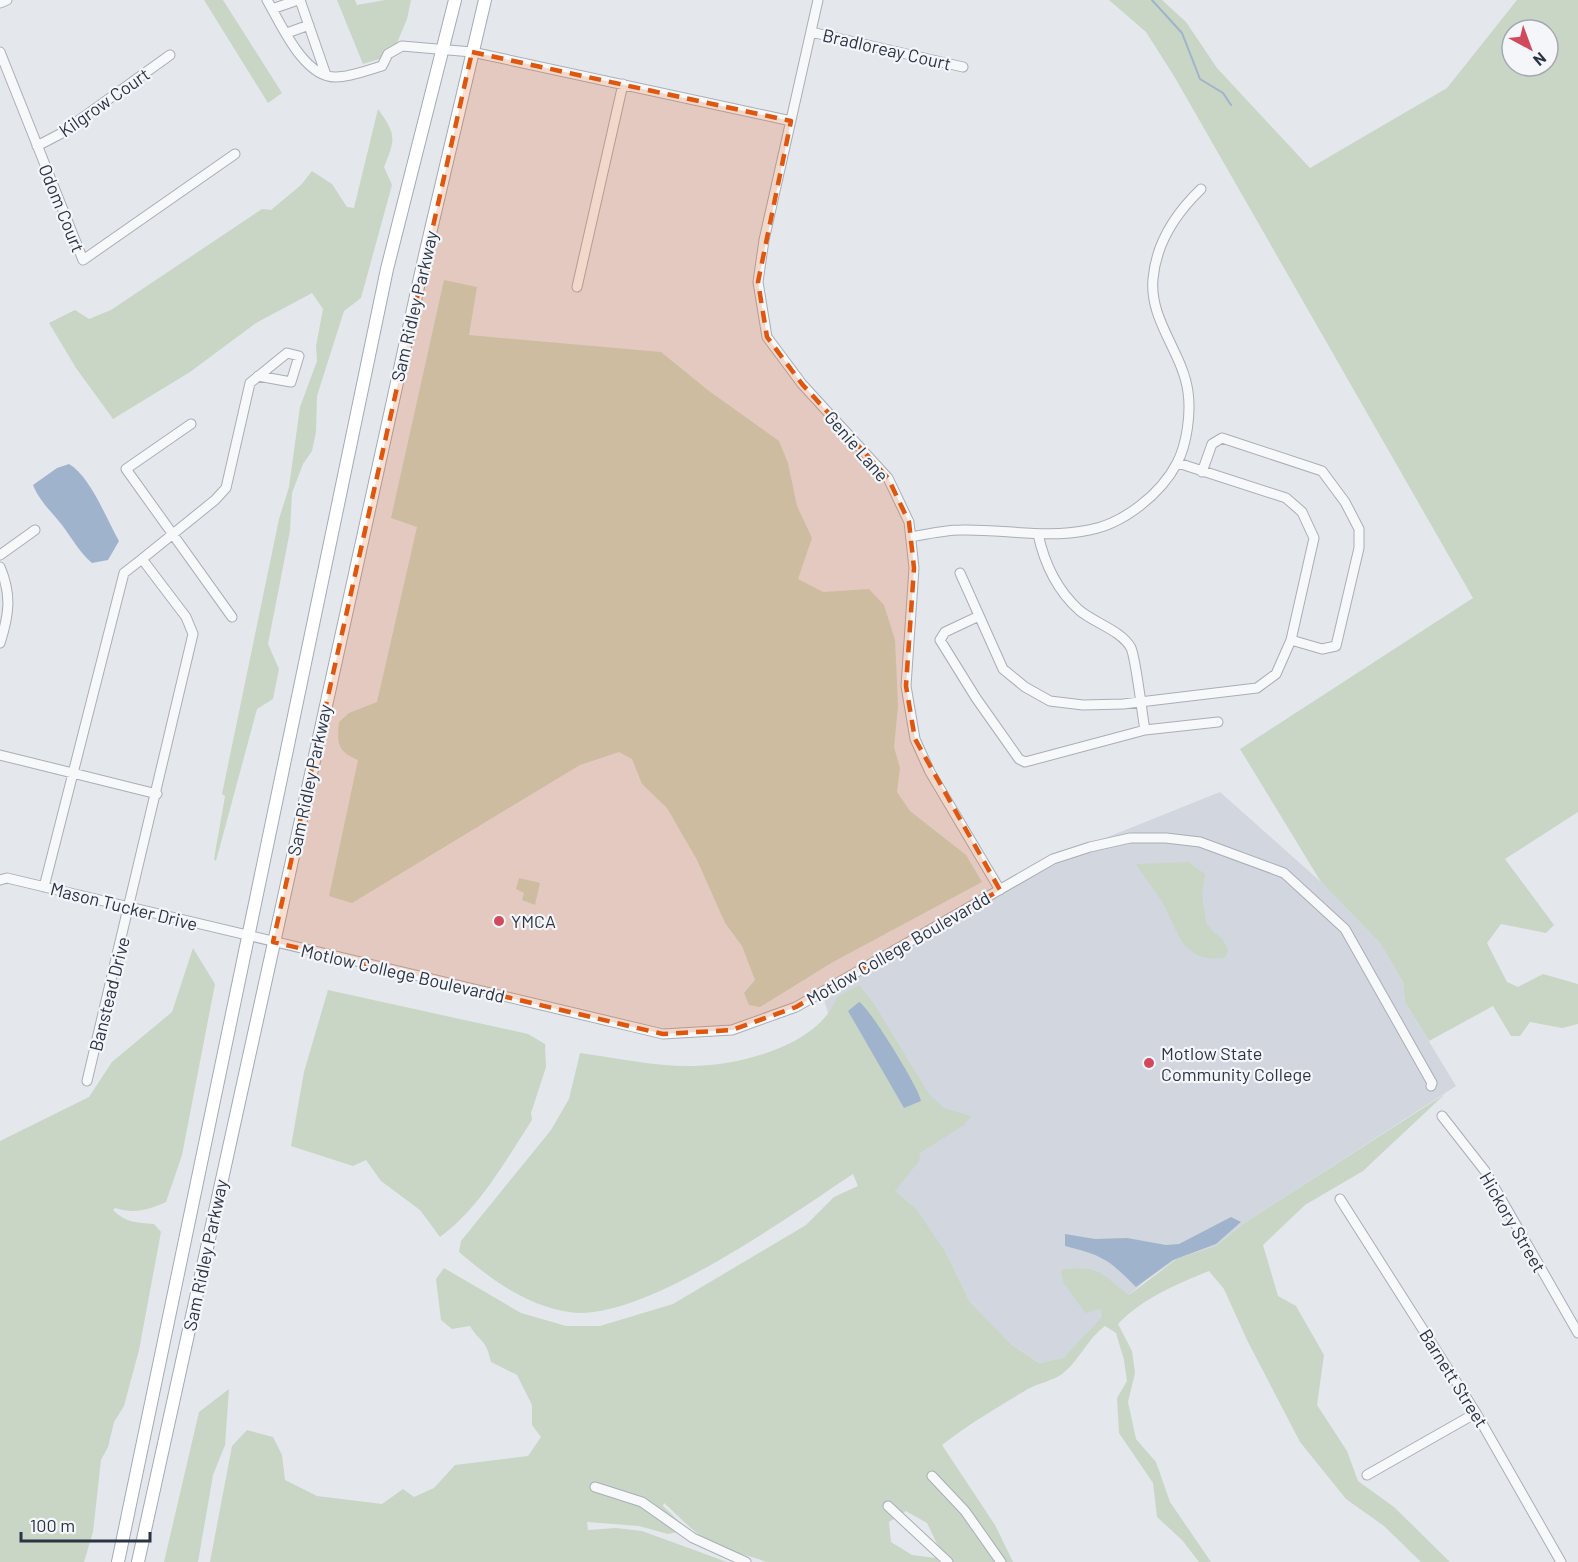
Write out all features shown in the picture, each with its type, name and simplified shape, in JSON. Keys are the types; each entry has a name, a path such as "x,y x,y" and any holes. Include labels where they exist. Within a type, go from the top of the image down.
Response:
{"main road":[{"name":"Sam Ridley Parkway","path":"118,1562 387,268 455,0"},
{"name":"Sam Ridley Parkway","path":"138,1562 273,942 485,0"}],"street":[{"path":"0,3 7,0"},
{"path":"267,0 302,58 316,72 335,78 382,66 388,54 402,46 417,46 442,51 472,52 791,121"},
{"path":"272,9 299,0 326,75"},
{"name":"Genie Lane","path":"818,0 764,240 758,282 767,337 802,384 888,478 909,522 914,568 906,686 915,739 930,772 1000,890"},
{"path":"287,33 309,25"},
{"name":"Bradloreay Court","path":"811,32 963,67"},
{"name":"Odom Court","path":"0,52 83,260 235,154"},
{"name":"Kilgrow Court","path":"37,146 60,134 170,55"},
{"path":"577,287 623,84"},
{"path":"911,537 960,530 1038,534 1089,530 1119,519 1140,506 1161,485 1178,463 1187,429 1188,392 1179,360 1166,336 1155,303 1153,280 1161,243 1187,203 1201,189"},
{"path":"44,887 124,573 215,500 226,488 250,383 258,376"},
{"path":"191,424 126,469 171,536 231,617"},
{"path":"1202,472 1212,444 1222,438 1322,471 1345,502 1359,529 1359,548 1336,645 1322,649 1291,640"},
{"path":"960,573 1004,669 1025,687 1050,701 1083,705 1140,702 1257,688 1276,674 1291,640 1314,538 1302,512 1286,498 1178,463"},
{"path":"0,555 35,530"},
{"path":"1038,534 1044,558 1061,589 1079,610 1121,637 1131,649 1145,730"},
{"name":"Banstead Drive","path":"87,1081 157,794 193,634 186,617 142,559"},
{"path":"0,567 9,605 0,643"},
{"path":"980,616 945,632 940,640 976,699 1018,759 1025,762 1145,730 1218,722"},
{"path":"0,755 157,794"},
{"name":"Motlow College Boulevardd","path":"247,936 663,1034 732,1030 796,1007 1053,860 1090,847 1130,838 1166,838 1200,842 1284,873 1345,928 1432,1083 1431,1086"},
{"name":"Mason Tucker Drive","path":"0,880 7,878 247,936"},
{"name":"Hickory Street","path":"1442,1116 1485,1172 1578,1333"},
{"name":"Barnett Street","path":"1340,1198 1476,1413 1561,1562"},
{"path":"1367,1475 1476,1413"},
{"path":"932,1476 969,1516 1001,1562"},
{"path":"595,1487 642,1502 693,1538 746,1562"},
{"path":"888,1506 948,1562"}],"highlighted area":[{"path":"472,52 791,121 758,282 767,337 802,384 888,478 909,522 914,568 906,686 915,739 1000,890 796,1007 732,1030 663,1034 273,942"}],"shaded area":[{"name":"Motlow State Community College","path":"1220,792 1321,882 1380,943 1403,982 1405,1002 1456,1086 1243,1224 1216,1246 1178,1258 1145,1281 1102,1318 1063,1358 1039,1363 1012,1345 970,1302 945,1251 895,1191 831,1024 822,992 1053,859"}],"green space":[{"path":"204,0 223,0 282,93 268,103"},
{"path":"337,0 355,0 357,5 385,0 411,0 407,19 392,55 363,64"},
{"path":"1109,0 1162,0 1186,22 1217,68 1310,168 1447,88 1500,21 1500,78 1560,78 1560,18 1503,18 1517,0 1578,0 1578,812 1505,859 1554,925 1546,933 1501,924 1487,943 1507,982 1518,987 1543,974 1578,984 1578,1024 1562,1028 1530,1022 1520,1036 1511,1036 1493,1006 1429,1041 1405,1002 1403,982 1380,943 1321,882 1240,749 1473,598 1174,76 1146,32"},
{"path":"378,109 391,131 391,150 384,167 392,185 361,298 344,311 317,396 316,432 312,451 303,464 292,493 290,531 268,644 279,669 273,699 257,709 216,861 214,859 225,796 222,794 279,519 289,487 300,407 317,361 316,346 323,309 312,293 256,323 190,372 113,419 76,368 49,323 75,310 89,319 111,310 262,209 271,210 301,185 312,171 332,184 347,207 354,208"},
{"path":"444,280 477,287 469,335 661,352 709,391 779,441 788,463 797,506 812,538 798,579 823,592 869,589 884,605 895,640 898,706 894,747 900,768 897,792 910,811 966,855 982,882 833,962 760,1007 749,1005 744,993 755,980 742,946 725,923 697,860 667,808 642,784 632,759 619,752 580,765 352,903 329,896 358,760 342,750 340,746 339,722 349,713 377,702 417,527 391,518"},
{"path":"1188,862 1205,874 1202,895 1206,922 1214,933 1222,938 1228,950 1225,958 1200,956 1185,946 1162,901 1136,864"},
{"path":"519,878 540,883 535,905 522,900 524,893 516,889"},
{"path":"193,948 215,984 182,1155 166,1202 141,1210 129,1211 115,1208 113,1210 131,1221 154,1224 161,1232 139,1350 124,1406 114,1422 108,1447 101,1460 93,1532 84,1562 0,1562 0,1141 89,1097 112,1062 172,1012"},
{"path":"859,985 874,1004 929,1094 944,1108 971,1116 964,1125 920,1153 919,1161 895,1191 916,1209 945,1251 970,1302 1012,1345 1039,1363 1063,1358 1102,1317 1101,1309 1085,1313 1063,1282 1061,1270 1085,1269 1099,1272 1129,1295 1178,1258 1216,1246 1243,1224 1445,1094 1363,1171 1305,1205 1263,1245 1278,1296 1296,1306 1324,1355 1317,1405 1347,1451 1358,1481 1394,1507 1450,1562 1421,1562 1384,1526 1346,1499 1300,1442 1247,1340 1224,1289 1209,1271 1149,1299 1118,1324 1132,1351 1135,1373 1128,1402 1136,1439 1156,1462 1170,1502 1211,1562 1199,1562 1182,1540 1157,1517 1153,1483 1119,1433 1117,1398 1127,1381 1116,1333 1105,1326 1062,1374 1017,1395 942,1445 995,1525 1013,1562 950,1562 938,1546 927,1523 906,1511 889,1522 891,1542 912,1555 936,1558 939,1562 766,1562 708,1541 664,1503 663,1506 688,1530 668,1534 639,1526 587,1522 588,1530 616,1528 642,1531 727,1562 210,1562 232,1446 247,1430 273,1437 282,1455 285,1480 317,1496 382,1504 403,1489 414,1497 434,1488 455,1465 528,1456 541,1437 532,1425 532,1405 517,1375 491,1362 485,1345 470,1326 452,1329 441,1320 436,1279 444,1268 521,1313 566,1326 600,1326 673,1304 806,1225 834,1197 858,1186 853,1174 715,1262 674,1284 635,1301 599,1311 569,1312 538,1304 510,1290 459,1252 461,1241 551,1130 569,1099 580,1053 681,1066 734,1062 777,1049 797,1040 828,1014 837,997"},
{"path":"328,990 528,1034 545,1044 546,1067 531,1113 532,1120 479,1198 454,1226 440,1237 420,1210 381,1181 366,1160 353,1166 291,1146 304,1072"},
{"path":"229,1389 225,1445 213,1475 198,1562 164,1562 199,1412"}],"water":[{"path":"69,464 77,470 91,488 119,541 108,560 92,563 87,559 42,501 33,485 57,468"},
{"path":"859,1002 893,1049 913,1082 921,1101 904,1108 848,1011"},
{"path":"1231,1217 1241,1222 1216,1244 1173,1260 1136,1287 1105,1260 1065,1246 1065,1234 1095,1239 1127,1238 1166,1245 1179,1244"}],"waterway":[{"path":"1152,0 1182,33 1200,79 1223,93 1231,105"}],"place":[{"name":"YMCA","path":"499,921"},
{"name":"Motlow State Community College","path":"1149,1063"}]}
